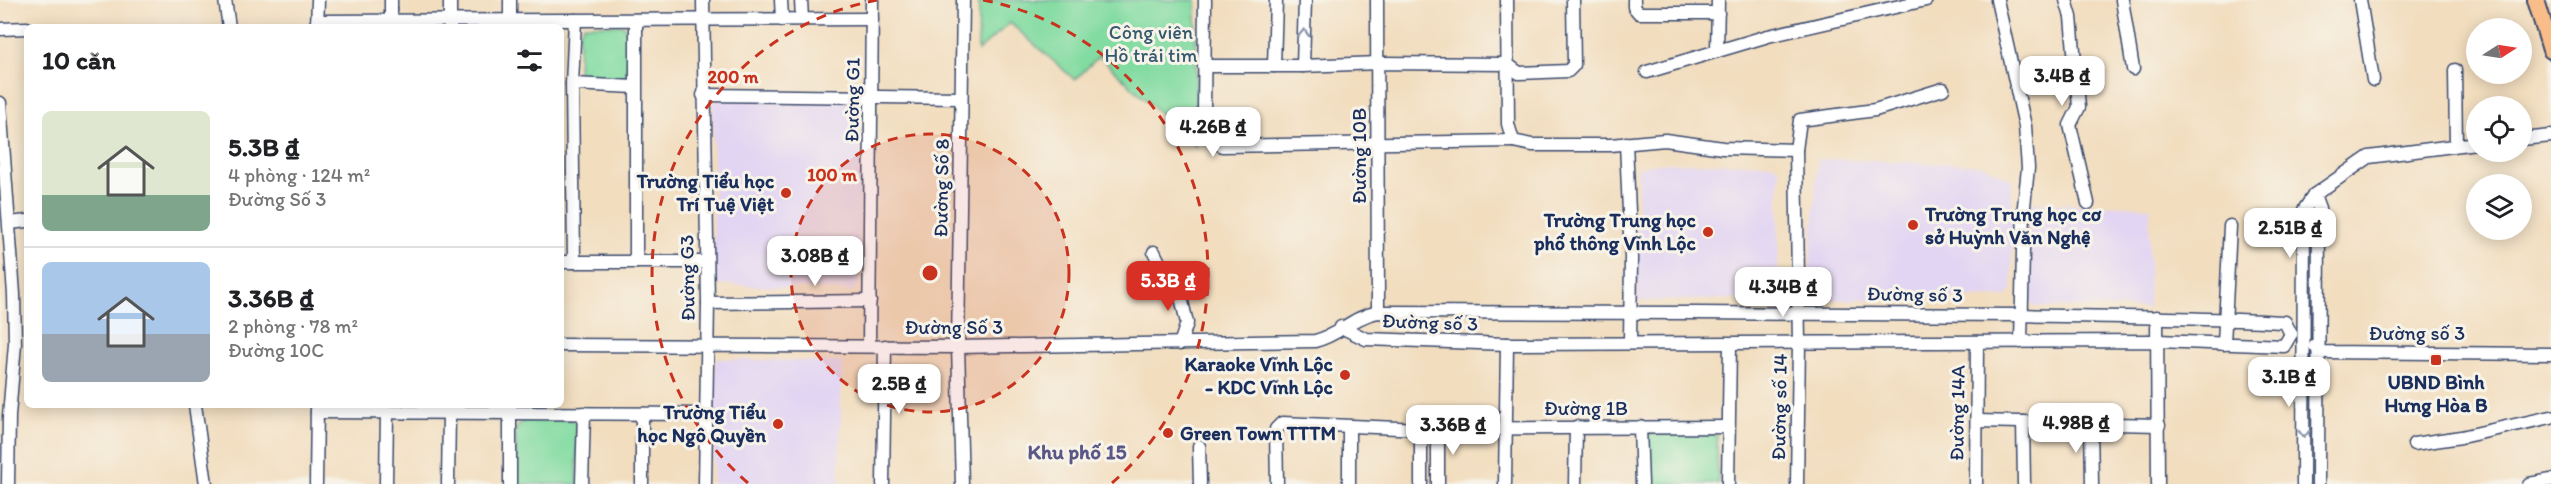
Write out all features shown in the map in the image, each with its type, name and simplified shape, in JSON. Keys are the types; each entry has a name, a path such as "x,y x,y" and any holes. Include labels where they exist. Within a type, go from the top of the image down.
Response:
{"main road":[{"path":"2536,0 2551,50"}],"street":[{"path":"225,0 229,24"},
{"path":"318,0 317,24 872,19"},
{"path":"391,24 392,0"},
{"path":"450,0 450,24"},
{"path":"510,0 510,24"},
{"name":"Đường G3","path":"703,0 708,303 704,414 705,484"},
{"path":"781,0 782,20"},
{"path":"801,0 802,19"},
{"name":"Đường G1","path":"869,345 873,0"},
{"name":"Đường Số 8","path":"962,484 957,347 963,0"},
{"path":"1205,0 1204,115 1207,131 1215,142 1222,146 1513,141 1532,145 1665,140 1723,148 1796,150"},
{"path":"1274,66 1276,0"},
{"path":"1303,66 1305,0"},
{"name":"Đường 10B","path":"1377,0 1378,312"},
{"path":"1508,0 1508,123 1513,141"},
{"path":"1204,66 1378,63 1507,64 1519,73 1568,72 1574,65 1573,0"},
{"path":"1634,0 1634,7 1639,13 1718,13"},
{"path":"1718,0 1718,51"},
{"path":"1647,72 1776,34 1926,0"},
{"path":"1997,0 2025,126 2028,168 2020,316 2021,342"},
{"path":"2066,0 2071,16 2079,107 2070,125 2088,203"},
{"path":"2122,0 2133,69"},
{"path":"2360,0 2373,80"},
{"path":"574,20 567,262 706,262"},
{"path":"636,20 636,262"},
{"path":"0,29 24,28"},
{"path":"2455,70 2456,145"},
{"path":"572,84 635,87"},
{"name":"Đường số 14","path":"1797,484 1799,343 1796,150 1800,120 1875,110 1943,90"},
{"path":"703,95 961,98"},
{"path":"0,103 3,176 10,222 6,258 14,358 9,416 8,484"},
{"path":"2532,138 2551,136"},
{"path":"1626,143 1630,235 1629,342"},
{"path":"2303,484 2304,210 2313,195 2369,156 2466,144"},
{"path":"2313,195 2319,208 2318,484"},
{"path":"10,222 24,221"},
{"path":"2224,344 2230,226"},
{"path":"1154,252 1161,266 1176,276 1187,323 1180,344"},
{"path":"708,303 870,301"},
{"path":"2305,302 2320,301"},
{"name":"Đường số 3","path":"1341,327 1367,314 1378,312 1629,314 1798,312 2224,319 2285,322 2291,334"},
{"path":"2157,318 2158,484 2167,484"},
{"name":"Đường số 3","path":"1341,327 1366,339 1507,344 2158,341 2284,346 2291,334"},
{"name":"Đường Số 3","path":"564,345 707,348 869,345 957,347 1315,341 1333,337 1341,327"},
{"path":"2305,333 2320,352"},
{"name":"Đường số 3","path":"2291,334 2305,333"},
{"name":"Đường 14A","path":"1976,484 1977,342"},
{"path":"1505,484 1507,344"},
{"path":"1728,484 1730,344"},
{"path":"883,484 885,346"},
{"name":"Đường số 3","path":"2320,352 2551,354"},
{"path":"0,357 14,358"},
{"path":"195,408 206,484"},
{"path":"2304,408 2319,408"},
{"path":"316,484 317,409 449,413 510,409 584,413 704,414"},
{"path":"510,409 510,484"},
{"path":"386,484 387,412"},
{"path":"448,484 449,413"},
{"path":"582,484 584,413"},
{"path":"642,414 642,484"},
{"path":"2414,444 2461,437 2551,417"},
{"path":"1977,421 2159,425"},
{"path":"2023,422 2024,484"},
{"name":"Đường 1B","path":"1277,484 1276,429 1282,423 1421,429 1728,427"},
{"path":"2091,423 2092,484"},
{"path":"1349,427 1350,484"},
{"path":"1640,427 1642,484"},
{"path":"1575,484 1576,428"},
{"path":"1421,429 1421,484"},
{"path":"1438,429 1438,484"},
{"path":"1199,447 1200,484"},
{"path":"2529,484 2551,480"}],"shaded area":[{"name":"Trường Tiểu học Trí Tuệ Việt","path":"719,100 857,101 861,108 859,283 853,291 717,284 714,277 713,103"},
{"name":"Trường Trung học cơ sở Huỳnh Văn Nghệ","path":"1818,159 1983,165 2012,180 2012,290 2006,297 1816,300 1810,269"},
{"name":"Trường Trung học phổ thông Vĩnh Lộc","path":"1658,163 1772,164 1779,169 1778,294 1770,298 1638,301 1638,168"},
{"path":"2029,203 2150,207 2148,308 2035,307 2027,298"},
{"name":"Trường Tiểu học Ngô Quyền","path":"716,359 842,362 839,484 713,484"}],"green space":[{"name":"Công viên Hồ trái tim","path":"979,0 1196,0 1196,147 1099,56 1075,80 1010,23 978,51"},
{"path":"584,25 623,25 629,33 627,77 623,82 582,80 578,77 579,32"},
{"path":"525,418 572,420 576,424 578,484 516,484 516,429"},
{"path":"1649,434 1717,435 1718,484 1646,484 1645,438"}],"place":[{"name":"Trường Tiểu học Trí Tuệ Việt","path":"786,193"},
{"name":"Trường Trung học cơ sở Huỳnh Văn Nghệ","path":"1913,225"},
{"name":"Trường Trung học phổ thông Vĩnh Lộc","path":"1708,232"},
{"name":"UBND Bình Hưng Hòa B","path":"2436,360"},
{"name":"Karaoke Vĩnh Lộc - KDC Vĩnh Lộc","path":"1345,375"},
{"name":"Trường Tiểu học Ngô Quyền","path":"778,424"},
{"name":"Green Town TTTM","path":"1168,433"}],"district":[{"name":"Khu phố 15","path":"1077,452"}]}
